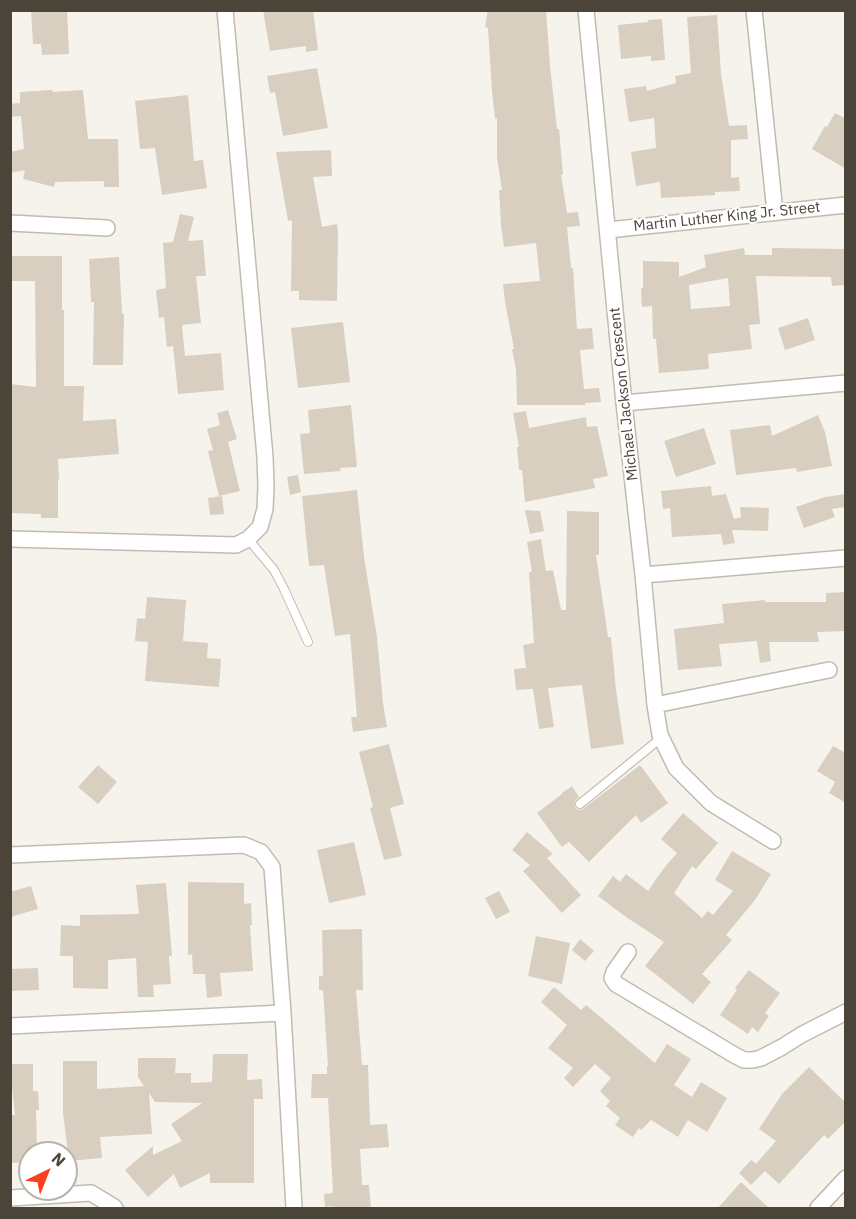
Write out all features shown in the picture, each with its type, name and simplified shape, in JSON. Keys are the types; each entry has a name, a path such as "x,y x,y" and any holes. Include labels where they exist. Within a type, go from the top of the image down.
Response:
{"street":[{"path":"10,539 236,545 248,539 260,527 265,509 266,486 225,10"},
{"name":"Michael Jackson Crescent","path":"586,10 655,705 662,738 676,768 711,803 773,841"},
{"path":"754,10 775,212"},
{"name":"Martin Luther King Jr. Street","path":"608,230 846,205"},
{"path":"10,223 107,228"},
{"path":"624,403 846,383"},
{"path":"643,575 846,558"},
{"path":"655,705 829,670"},
{"path":"10,855 244,845 261,852 272,867 294,1209"},
{"path":"628,952 614,972 612,978 616,984 744,1060 761,1058 846,1012"},
{"path":"10,1026 283,1013"},
{"path":"818,1209 846,1178"},
{"path":"10,1198 91,1193 115,1209"}],"lane":[{"path":"248,539 274,570 308,642"},
{"path":"580,804 662,738"}],"building":[{"path":"31,10 67,10 69,54 42,55 41,44 33,44"},
{"path":"263,10 313,10 318,50 306,52 306,46 270,51"},
{"path":"488,10 546,10 550,66 557,129 559,129 563,174 561,175 567,213 578,212 580,226 567,227 571,268 573,268 577,329 592,328 594,349 580,350 584,389 599,388 601,402 585,403 585,405 517,405 516,369 512,349 514,349 503,284 540,281 536,243 504,247 499,190 502,190 497,157 497,118 495,119 492,91 488,28 485,27"},
{"path":"717,15 721,74 729,126 747,125 748,139 731,140 731,178 739,177 740,191 661,198 660,182 636,186 631,152 656,148 654,118 629,122 624,89 646,86 647,91 676,83 675,76 691,73 687,17"},
{"path":"662,19 665,60 651,61 651,56 621,59 618,25"},
{"path":"317,68 328,128 283,136 275,92 270,93 267,76"},
{"path":"52,90 53,92 83,90 88,139 118,139 119,187 104,187 104,181 55,182 54,187 23,179 25,170 10,173 10,152 24,149 21,116 10,117 10,104 20,103 20,92"},
{"path":"188,95 194,161 203,160 207,188 162,195 155,148 140,149 135,101"},
{"path":"835,113 846,119 846,169 812,149"},
{"path":"331,150 332,176 313,177 322,227 337,224 337,301 299,300 299,291 291,291 292,220 288,221 276,152"},
{"path":"180,214 194,217 188,241 203,240 206,276 196,276 201,323 182,325 185,356 221,353 224,390 178,394 173,346 167,347 164,317 159,318 156,290 166,288 163,243 173,242"},
{"path":"744,248 745,255 772,255 772,248 846,249 846,285 832,286 831,277 756,276 760,324 749,325 752,349 708,354 709,369 659,373 656,339 653,339 652,306 642,307 643,261 679,262 679,277 706,267 704,255","holes":["728,278 730,306 691,309 689,285"]},
{"path":"10,256 62,256 64,386 84,386 83,421 116,419 119,454 58,459 58,518 41,518 41,514 10,513 10,384 36,387 35,281 10,281"},
{"path":"119,257 122,314 124,314 123,365 93,365 94,302 91,302 89,259"},
{"path":"808,318 815,340 785,350 778,328"},
{"path":"343,322 350,382 298,388 291,328"},
{"path":"351,405 357,467 340,468 341,471 304,474 300,434 310,433 308,410"},
{"path":"228,410 237,439 228,442 240,491 219,496 208,451 213,450 207,429 220,425 217,413"},
{"path":"526,411 529,428 586,417 587,427 597,426 608,476 593,479 595,488 525,502 513,413"},
{"path":"818,415 825,432 832,466 797,472 796,468 736,475 730,430 770,425 772,436"},
{"path":"704,428 716,464 676,477 664,441"},
{"path":"298,475 301,492 290,495 287,477"},
{"path":"711,486 712,496 726,494 734,519 741,517 740,507 769,508 768,531 732,530 735,543 723,545 721,534 672,537 670,508 663,509 661,491"},
{"path":"357,490 387,727 353,732 351,717 357,717 350,634 335,636 324,565 309,566 302,496"},
{"path":"846,494 846,507 832,509 835,517 804,528 796,507 825,497"},
{"path":"222,496 224,514 210,515 208,498"},
{"path":"525,510 540,511 544,531 530,534"},
{"path":"567,511 599,512 599,555 596,555 608,637 611,637 624,744 591,749 582,685 548,688 554,727 539,729 533,689 516,690 514,669 526,668 523,645 534,643 529,572 532,572 527,542 541,539 546,571 553,570 561,610 566,610"},
{"path":"846,592 846,631 817,632 819,642 769,642 771,661 760,663 757,641 719,644 722,666 678,670 674,629 724,623 722,604 765,600 765,602 826,602 826,593"},
{"path":"147,597 186,600 183,641 208,643 207,658 221,659 219,687 145,681 148,642 135,641 137,618 145,619"},
{"path":"389,744 404,804 390,808 402,856 384,860 370,808 373,807 359,752"},
{"path":"833,746 846,753 846,803 829,793 835,782 817,771"},
{"path":"98,765 117,782 98,804 78,787"},
{"path":"640,765 668,803 641,823 636,815 589,862 569,842 562,847 537,813 572,786 579,797 575,801 575,807 578,810 583,809"},
{"path":"683,813 718,843 696,869 692,866 674,893 702,918 708,911 713,915 733,891 715,880 732,851 771,874 755,900 726,935 732,940 702,974 711,982 693,1004 645,966 664,942 598,896 613,876 620,882 626,874 648,891 677,853 661,839"},
{"path":"527,832 553,854 547,858 581,895 562,913 523,871 530,865 512,850"},
{"path":"354,842 366,895 329,903 317,850"},
{"path":"188,882 244,883 244,904 251,903 253,971 220,973 222,996 207,998 205,974 193,974 192,954 188,955"},
{"path":"166,883 172,956 169,956 171,984 153,985 154,997 138,997 136,958 108,960 108,989 73,988 73,956 60,956 61,925 80,926 80,915 139,914 136,885"},
{"path":"31,886 38,909 10,917 10,892"},
{"path":"499,891 510,912 496,919 485,898"},
{"path":"362,929 363,990 356,990 362,1065 368,1065 370,1125 387,1124 389,1147 360,1149 362,1185 369,1185 371,1209 332,1209 332,1206 325,1207 324,1194 333,1193 328,1098 311,1098 312,1074 327,1074 328,1066 323,990 319,990 319,976 323,976 322,930"},
{"path":"536,936 570,943 562,984 528,976"},
{"path":"580,939 594,951 585,961 572,950"},
{"path":"38,968 39,990 10,991 10,969"},
{"path":"749,970 780,993 765,1013 769,1016 758,1032 752,1027 748,1034 720,1015 737,990 735,988"},
{"path":"554,987 581,1010 586,1005 655,1063 667,1044 691,1059 674,1085 692,1097 701,1082 727,1098 707,1132 688,1120 678,1137 651,1120 641,1130 639,1128 633,1137 615,1125 620,1118 606,1106 610,1101 600,1091 611,1078 595,1064 573,1087 564,1078 573,1068 548,1048 567,1025 541,1002"},
{"path":"213,1054 248,1054 247,1080 262,1079 263,1099 254,1099 254,1183 210,1183 210,1173 180,1188 174,1174 148,1197 125,1170 153,1146 153,1155 182,1141 171,1124 202,1103 155,1102 149,1093 152,1134 100,1137 102,1158 78,1160 78,1141 66,1141 63,1113 63,1061 97,1061 97,1089 144,1086 138,1077 138,1058 176,1058 175,1073 191,1073 191,1083 212,1082"},
{"path":"10,1064 33,1064 33,1091 38,1091 39,1110 36,1110 37,1141 18,1141 18,1163 10,1163 10,1115 15,1115 12,1087 10,1087"},
{"path":"809,1067 846,1103 846,1121 828,1139 824,1135 779,1184 765,1171 751,1185 739,1173 751,1160 756,1164 776,1141 759,1129 782,1094"},
{"path":"741,1182 770,1209 717,1209"}]}
